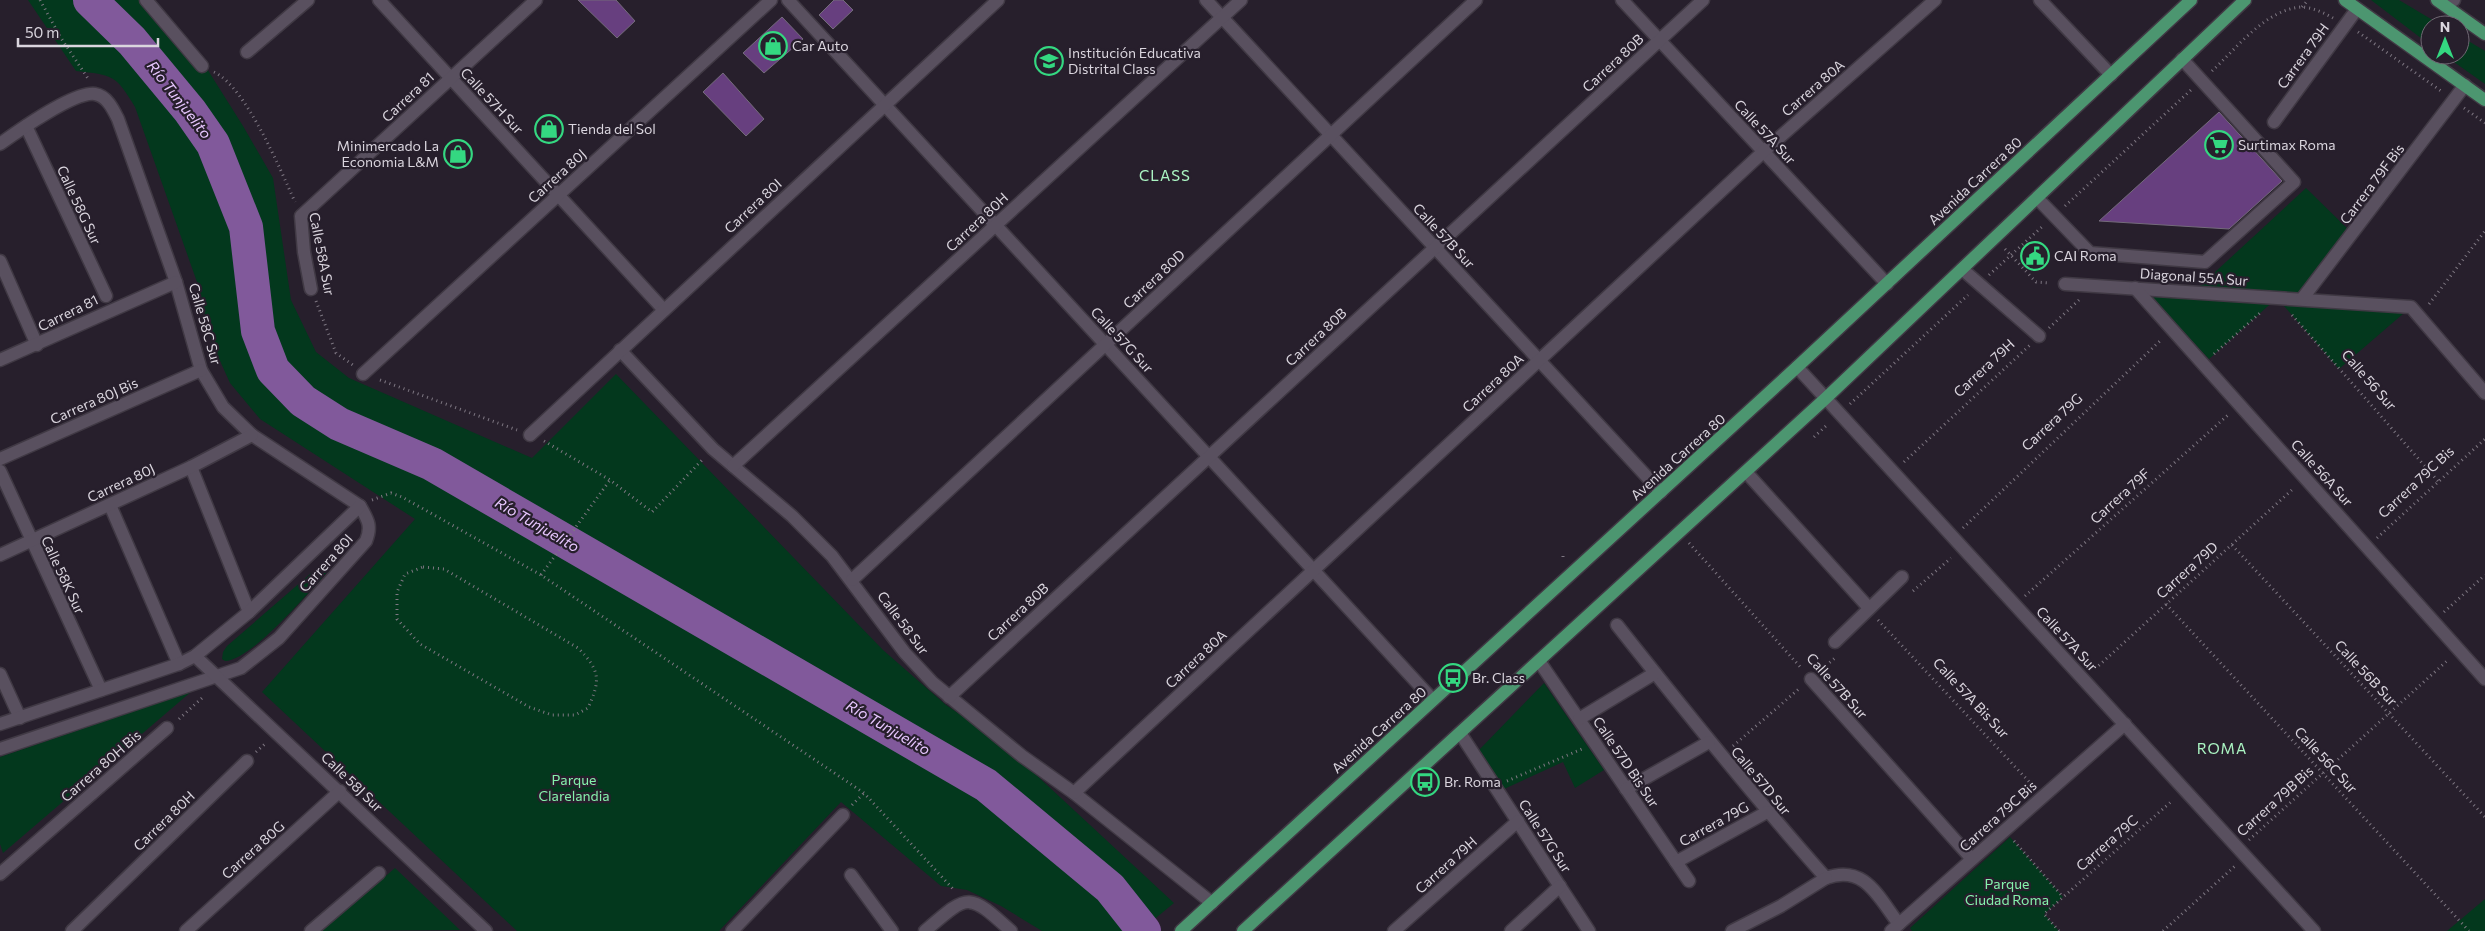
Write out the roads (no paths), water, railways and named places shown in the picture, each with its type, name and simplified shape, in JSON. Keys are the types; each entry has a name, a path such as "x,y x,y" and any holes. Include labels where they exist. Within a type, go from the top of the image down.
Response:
{"main road":[{"name":"Avenida Carrera 80","path":"1184,928 1797,368 2191,0"},
{"path":"1243,931 1826,398 2245,0"},
{"path":"2446,2 2485,34"},
{"path":"2348,3 2485,100"}],"street":[{"path":"146,0 202,66"},
{"path":"247,52 308,0"},
{"name":"Calle 57H Sur","path":"379,0 664,310"},
{"name":"Carrera 81","path":"301,216 536,0"},
{"name":"Carrera 80J","path":"363,374 771,0"},
{"name":"Calle 57G Sur","path":"788,0 1433,700"},
{"name":"Carrera 80I","path":"530,435 998,0"},
{"name":"Calle 57B Sur","path":"1206,0 1661,492"},
{"name":"Carrera 80H","path":"733,466 1241,0"},
{"name":"Carrera 80D","path":"852,580 1476,0"},
{"name":"Calle 57A Sur","path":"1622,0 1887,284"},
{"name":"Carrera 80B","path":"949,697 1703,0"},
{"name":"Carrera 80A","path":"1074,793 1763,152 1935,0"},
{"path":"2040,0 2111,75"},
{"name":"Carrera 79H","path":"2274,122 2345,24 2348,3"},
{"path":"2036,198 2090,253 2205,262 2294,182 2182,59"},
{"name":"Carrera 79F Bis","path":"2302,299 2464,85"},
{"name":"Calle 58C Sur","path":"26,126 80,95 96,94 110,103 118,118 176,282 201,370 222,407 252,435 360,506"},
{"path":"0,144 26,126"},
{"name":"Calle 58G Sur","path":"26,126 106,296"},
{"name":"Calle 58A Sur","path":"301,216 304,252 311,289"},
{"path":"0,261 37,345"},
{"path":"1962,268 2039,336"},
{"name":"Carrera 81","path":"0,360 37,345 112,308 176,282"},
{"name":"Diagonal 55A Sur","path":"2065,284 2302,299 2415,312 2485,393"},
{"name":"Calle 56A Sur","path":"2135,288 2485,679"},
{"name":"Calle 58 Sur","path":"620,350 713,449 792,516 832,556 852,580 905,653 949,697 1022,756 1074,793 1212,903"},
{"name":"Calle 57A Sur","path":"1797,368 2314,931"},
{"name":"Carrera 80J Bis","path":"0,459 201,370"},
{"name":"Carrera 80J","path":"0,555 191,467 252,435"},
{"path":"191,467 249,612"},
{"name":"Calle 58K Sur","path":"0,471 101,690"},
{"path":"1746,472 1869,608"},
{"path":"110,505 179,664"},
{"name":"Carrera 80I","path":"0,724 179,664 196,656 249,612 360,506 369,522 370,530 366,541 265,651 241,668 219,679 0,749"},
{"path":"1835,642 1902,577"},
{"name":"Calle 57D Sur","path":"1617,625 1709,742 1767,812 1826,878"},
{"name":"Calle 58J Sur","path":"196,656 486,931"},
{"name":"Calle 57D Bis Sur","path":"1539,661 1689,881"},
{"path":"1579,719 1655,673"},
{"path":"0,674 20,718"},
{"name":"Calle 57B Sur","path":"1811,679 1972,859"},
{"name":"Carrera 79C Bis","path":"1895,928 2124,724"},
{"name":"Carrera 80H Bis","path":"0,874 168,728"},
{"name":"Calle 57G Sur","path":"1460,733 1589,931"},
{"path":"1626,789 1709,742"},
{"name":"Carrera 80H","path":"72,931 247,761"},
{"name":"Carrera 80G","path":"186,931 340,792"},
{"name":"Carrera 79G","path":"1676,862 1767,812"},
{"path":"732,931 843,815"},
{"name":"Carrera 79H","path":"1394,931 1518,821"},
{"path":"311,931 379,873"},
{"path":"1732,931 1781,906 1826,878 1838,874 1851,873 1861,877 1895,928"},
{"path":"851,875 892,931"},
{"path":"1511,931 1560,886"},
{"path":"925,931 957,905 966,902 982,905 1011,931"}],"waterway":[{"name":"Río Tunjuelito","path":"90,0 132,41 190,111 213,144 246,227 258,331 273,370 303,401 339,424 432,464 986,785 1110,888 1144,931"}],"place":[{"name":"Car Auto","path":"773,46"},
{"name":"Institución Educativa Distrital Class","path":"1049,61"},
{"name":"Tienda del Sol","path":"549,129"},
{"name":"Surtimax Roma","path":"2219,145"},
{"name":"Minimercado La Economia L&M","path":"458,154"},
{"name":"CAI Roma","path":"2035,256"},
{"name":"Br. Class","path":"1453,678"},
{"name":"Br. Roma","path":"1425,782"}],"district":[{"name":"CLASS","path":"1165,176"},
{"name":"ROMA","path":"2222,749"}],"park label":[{"name":"Parque Clarelandia","path":"574,788"},
{"name":"Parque Ciudad Roma","path":"2007,892"}]}
